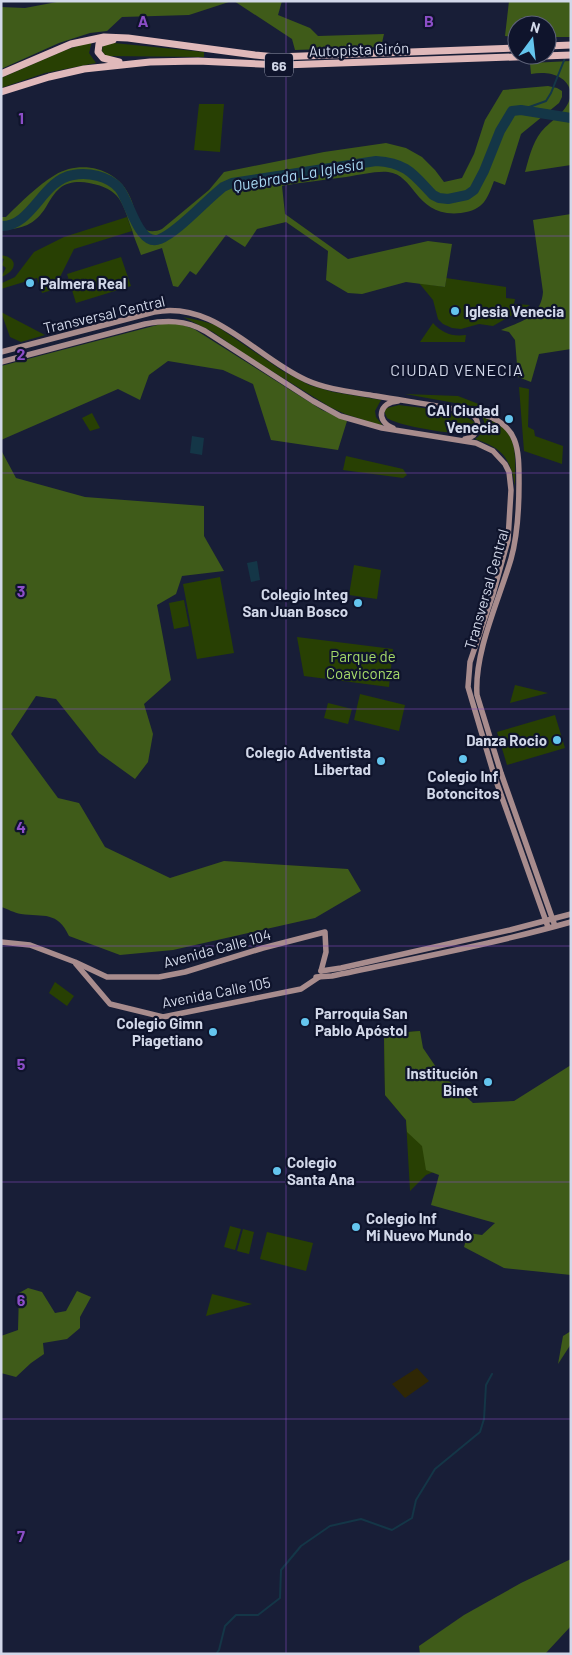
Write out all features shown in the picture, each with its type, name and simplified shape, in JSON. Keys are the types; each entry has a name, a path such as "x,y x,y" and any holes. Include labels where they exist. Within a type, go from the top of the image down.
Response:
{"highway":[{"name":"Autopista Girón","path":"1,74 80,41 104,37 128,38 276,57 507,48"},
{"path":"126,64 103,58 99,55 98,49 102,42 128,38"},
{"name":"Autopista Girón","path":"1,92 70,72 98,66 126,64 198,61 283,65 571,55"}],"main road":[{"name":"Transversal Central","path":"1,352 154,312 167,310 181,311 213,320 279,366 314,383 340,390 461,410 489,416 501,422 514,437 519,454 519,506 516,537 511,558 479,660 476,681 479,701 501,773 554,922"},
{"name":"Transversal Central","path":"1,362 145,324 163,321 193,325 340,416 373,426 476,443 493,451 506,464 510,477 511,510 507,546 470,662 468,682 469,693 494,775 547,924"},
{"path":"402,431 385,424 381,413 387,403 407,401"},
{"path":"452,439 473,437 479,427 478,420 474,416 461,410"},
{"name":"Avenida Calle 105","path":"319,975 440,953 554,922 571,914"},
{"name":"Avenida Calle 105","path":"554,922 571,922"},
{"name":"Avenida Calle 105","path":"75,962 110,1004 163,1017 301,989 319,975 337,968 547,924"},
{"name":"Avenida Calle 104","path":"1,942 30,945 75,962 107,977 172,975 325,932 326,952"},
{"path":"326,952 329,962 337,968"},
{"path":"319,975 326,952"}],"green space":[{"path":"62,1 232,1 189,15 122,17 107,31 90,33 59,43 1,69 1,7 25,8"},
{"path":"234,1 282,1 278,15 310,28 318,36 384,34 381,47 295,50 292,39"},
{"path":"509,1 571,1 571,37 557,37 557,15 507,15"},
{"path":"507,18 507,36 505,36"},
{"path":"92,41 89,53 96,63 45,73 1,88 1,78 63,51"},
{"path":"114,43 204,52 204,57 106,56 102,51 103,45"},
{"path":"571,61 571,93 565,82 556,75 531,74 530,65 557,65 557,62"},
{"path":"548,86 562,91 559,103 521,134 505,185 494,181 484,203 469,212 446,213 434,209 425,203 405,180 388,172 282,186 285,214 348,259 428,241 452,244 445,287 406,282 362,294 348,293 326,280 328,251 286,222 257,229 245,247 226,235 196,275 190,271 178,287 173,286 162,248 141,255 119,198 108,189 85,182 70,183 60,188 42,213 27,225 15,229 1,230 1,217 6,217 29,194 48,179 65,170 76,168 98,170 117,180 130,197 141,226 151,231 162,229 209,190 224,172 324,152 386,143 406,148 422,157 444,182 462,178 474,154 485,120 503,90"},
{"path":"571,93 571,165 525,172 535,141 545,127 564,110 570,100"},
{"path":"199,104 224,104 220,152 194,150"},
{"path":"571,214 571,349 539,354 531,382 518,377 515,340 509,332 501,330 529,317 539,307 543,292 533,220"},
{"path":"127,217 132,231 74,249 60,277 63,287 42,293 37,278 1,289 2,283 15,277 34,252 64,237"},
{"path":"1,255 11,259 14,265 10,272 1,277 6,268 2,265 4,259 1,258"},
{"path":"121,257 131,286 76,303 67,274"},
{"path":"446,278 506,287 506,298 515,299 514,304 530,305 493,326 479,324 461,329 452,328 443,324 438,319 433,300 419,283 445,287"},
{"path":"1,312 45,335 21,342 10,337"},
{"path":"183,317 215,325 281,370 309,385 333,392 381,400 375,411 376,417 383,426 345,414 330,407 246,355 213,332"},
{"path":"165,323 180,324 194,329 322,410 347,421 338,450 271,440 253,384 223,370 168,361 149,375 140,400 118,389 1,440 1,366"},
{"path":"433,323 448,334 466,335 465,342 420,342"},
{"path":"519,387 529,389 528,427 534,430 535,436 563,446 562,464 524,451"},
{"path":"405,394 458,396 494,410"},
{"path":"399,405 459,415 473,421 476,429 463,433 445,432 411,426 387,418 384,411 387,408"},
{"path":"92,413 100,428 90,431 82,418"},
{"path":"482,417 503,428 513,443 515,453 515,486 510,468 503,455 492,446 475,439 485,427"},
{"path":"1,450 16,478 85,497 204,506 204,536 224,571 182,576 176,594 157,605 171,680 144,704 153,734 148,762 135,779 99,753 56,699 36,696 11,734 58,798 79,803 105,847 170,878 224,861 348,869 361,891 315,918 173,950 120,955 69,936 65,928 55,919 18,913 1,907"},
{"path":"346,456 403,469 407,475 403,478 343,470"},
{"path":"354,565 381,570 377,599 349,595"},
{"path":"220,577 234,653 197,659 183,584"},
{"path":"184,600 189,626 174,629 169,603"},
{"name":"Parque de Coaviconza","path":"297,637 393,649 389,687 304,676"},
{"path":"515,685 548,693 510,703"},
{"path":"360,694 405,705 399,731 354,720"},
{"path":"328,703 352,709 348,724 324,718"},
{"path":"555,715 565,748 507,765 497,732"},
{"path":"55,982 74,996 67,1006 49,993"},
{"path":"420,1031 436,1171 426,1175 410,1191 406,1120 385,1095 384,1034"},
{"path":"420,1031 423,1048 440,1073 473,1103 514,1101 571,1065 571,1275 504,1268 464,1247 468,1233 482,1235 495,1223 431,1205 439,1175 426,1170 422,1146 407,1132 406,1120 385,1095 384,1034"},
{"path":"230,1226 241,1229 235,1250 224,1247"},
{"path":"243,1229 254,1232 249,1254 237,1251"},
{"path":"267,1232 313,1243 306,1271 260,1259"},
{"path":"28,1288 42,1292 55,1313 66,1311 77,1291 91,1297 80,1317 80,1328 67,1339 43,1343 44,1354 16,1377 1,1373 1,1336 18,1330 19,1293"},
{"path":"212,1294 252,1304 206,1316"},
{"path":"571,1331 571,1344 558,1364 563,1336"},
{"path":"571,1559 571,1626 545,1654 420,1654 419,1646 464,1615 521,1583"}],"sand":[{"path":"417,1368 429,1381 405,1398 392,1384"}],"water":[{"path":"192,436 204,438 202,455 190,453"},
{"path":"257,561 260,580 251,582 247,563"}],"waterway":[{"path":"521,110 546,101 565,58"},
{"name":"Quebrada La Iglesia","path":"1,226 12,224 21,219 53,185 62,179 79,174 104,178 119,188 141,231 146,237 153,240 160,239 174,231 223,187 232,183 376,161 402,167 409,171 433,195 448,199 467,195 474,190 500,131 512,111 521,110 571,118"},
{"path":"216,1654 219,1650 225,1626 236,1615 258,1615 280,1598 281,1570 301,1546 330,1526 361,1519 392,1530 412,1518 416,1500 435,1469 480,1432 484,1419 486,1385 492,1374"}],"place":[{"name":"Palmera Real","path":"30,283"},
{"name":"Iglesia Venecia","path":"455,311"},
{"name":"CAI Ciudad Venecia","path":"509,419"},
{"name":"Colegio Integ San Juan Bosco","path":"358,603"},
{"name":"Danza Rocio","path":"557,740"},
{"name":"Colegio Inf Botoncitos","path":"463,759"},
{"name":"Colegio Adventista Libertad","path":"381,761"},
{"name":"Parroquia San Pablo Apóstol","path":"305,1022"},
{"name":"Colegio Gimn Piagetiano","path":"213,1032"},
{"name":"Institución Binet","path":"488,1082"},
{"name":"Colegio Santa Ana","path":"277,1171"},
{"name":"Colegio Inf Mi Nuevo Mundo","path":"356,1227"}],"district":[{"name":"CIUDAD VENECIA","path":"457,369"}]}
